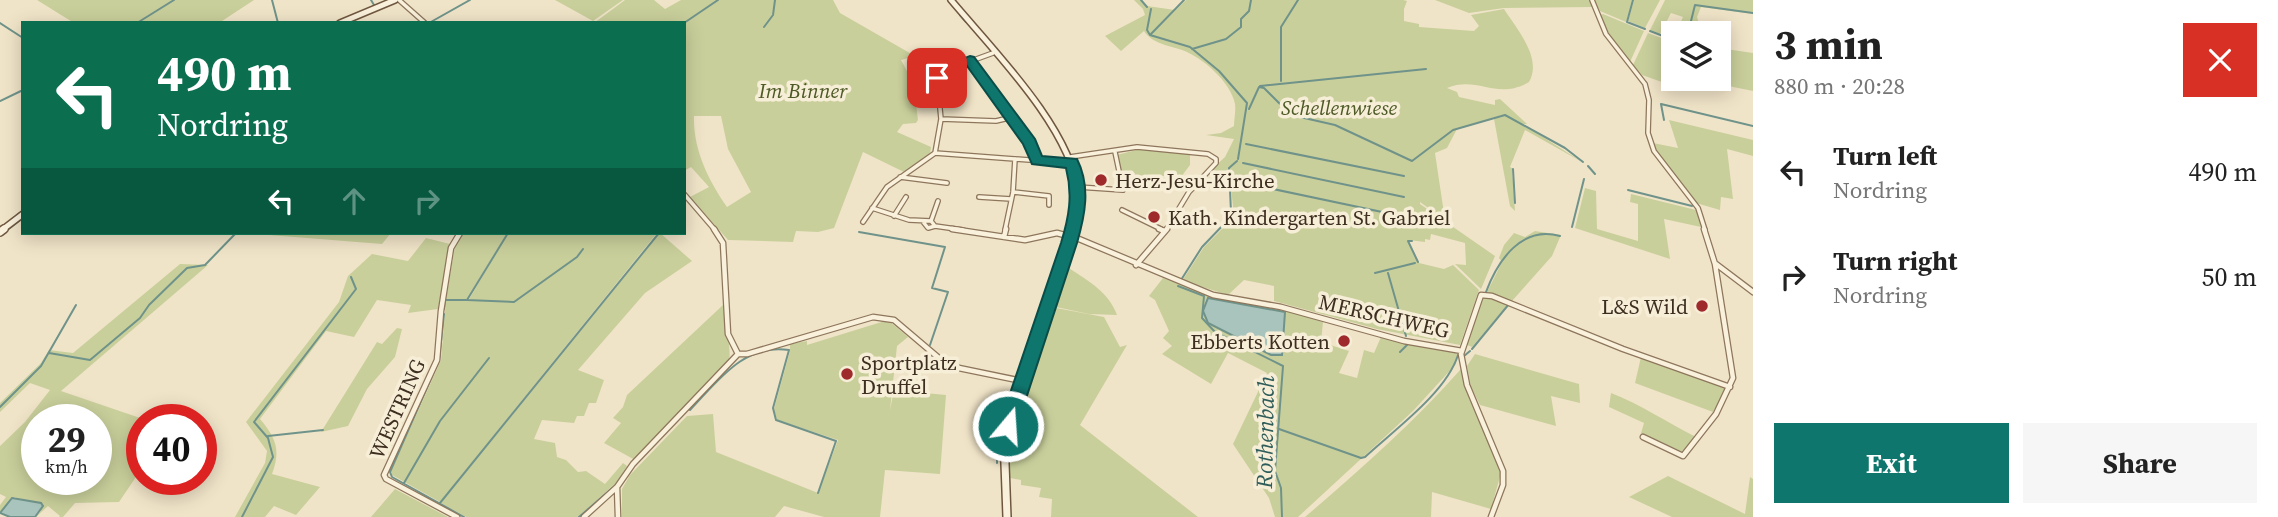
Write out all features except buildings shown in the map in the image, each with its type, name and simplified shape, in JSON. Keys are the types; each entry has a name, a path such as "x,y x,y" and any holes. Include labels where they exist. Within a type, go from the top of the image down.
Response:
{"street":[{"path":"345,21 397,0 423,21"},
{"path":"951,0 1054,129 1071,160 1078,187 1077,217 1002,448 1007,517"},
{"path":"1592,0 1606,34 1645,83 1649,100 1648,133 1654,151 1698,208 1715,264 1733,377 1716,414 1683,456 1643,437"},
{"path":"935,153 941,119 937,78 943,71 993,53"},
{"path":"970,60 1013,117 1030,143 1037,161"},
{"path":"941,119 996,121 1013,117"},
{"path":"863,222 887,187 935,153 1037,161 1071,160 1137,147 1208,154 1216,159 1216,163 1189,192 1173,222 1136,265"},
{"path":"1078,187 1123,190 1115,152"},
{"path":"1003,237 1013,192 1015,159"},
{"path":"900,177 947,183"},
{"path":"1013,192 1049,196 1049,205"},
{"path":"686,196 723,243 728,334 738,354"},
{"path":"894,216 906,197"},
{"path":"979,197 1011,199"},
{"path":"872,208 924,223 928,228 933,224 938,201"},
{"path":"1122,210 1164,231"},
{"path":"0,232 21,216"},
{"path":"933,224 1025,240 1048,233 1071,237"},
{"name":"WESTRING","path":"457,517 386,479 384,475 437,360 451,248 459,235"},
{"name":"MERSCHWEG","path":"1071,237 1213,295 1281,307 1404,341 1462,351 1479,296 1488,294 1623,349 1730,387"},
{"path":"1715,264 1753,292"},
{"path":"584,517 617,486 633,464 738,354 747,354 873,317 887,317 954,367 1023,381"},
{"path":"1462,351 1467,385 1503,471 1503,485 1492,517"},
{"path":"617,486 618,517"},
{"path":"608,495 617,497"}],"green space":[{"path":"37,0 254,0 222,21 141,21 160,8 139,21 71,21"},
{"path":"555,0 623,0 593,21"},
{"name":"Im Binner","path":"625,0 654,0 665,9 681,0 833,0 840,13 915,56 901,60 908,73 912,73 918,120 916,123 903,124 897,132 931,147 930,154 904,172 863,152 834,228 818,232 796,231 793,242 728,240 690,197 709,187 691,167 686,170 686,21 597,21","holes":["694,116 721,116 728,149 751,192 727,207 703,164 696,140"]},
{"name":"Schellenwiese","path":"1134,0 1142,0 1147,6 1175,10 1151,34 1186,0 1403,0 1407,1 1404,21 1419,24 1419,27 1474,31 1479,26 1471,15 1504,9 1530,53 1533,63 1529,82 1507,89 1468,84 1447,88 1457,92 1459,97 1495,105 1495,100 1500,99 1527,124 1523,124 1582,162 1525,130 1510,167 1515,211 1510,206 1494,119 1502,115 1457,129 1447,148 1435,153 1445,220 1420,204 1495,256 1481,289 1455,264 1466,265 1465,243 1431,234 1430,240 1425,239 1425,242 1408,240 1419,263 1444,269 1453,265 1479,290 1460,345 1377,329 1274,301 1274,286 1244,280 1228,295 1182,281 1204,247 1227,224 1233,207 1230,177 1212,169 1225,157 1234,139 1206,135 1221,133 1234,126 1235,104 1222,79 1207,64 1190,53 1156,41 1144,31 1121,51 1105,36 1145,15"},
{"path":"1435,0 1591,0 1593,7 1504,8 1469,13"},
{"path":"1594,0 1633,0 1626,22 1600,11"},
{"path":"1634,0 1660,0 1645,28 1628,21"},
{"path":"1665,0 1753,0 1753,14 1701,7 1698,21 1681,21 1683,17 1671,13 1667,21 1661,21 1660,34 1650,30"},
{"path":"1600,15 1644,31 1630,62 1608,34"},
{"path":"1648,33 1661,38 1661,82 1642,75 1633,65"},
{"path":"1731,50 1753,53 1753,91 1731,87"},
{"path":"1669,120 1753,140 1753,156 1727,149 1733,199 1721,197 1720,210 1696,203 1657,152 1653,143 1678,148"},
{"path":"1140,149 1190,153 1190,165 1178,181 1167,176 1135,176 1135,173 1122,173 1117,155"},
{"path":"1585,188 1596,191 1597,229 1638,241 1638,204 1630,202 1631,194 1696,210 1701,227 1664,219 1670,259 1575,228"},
{"path":"1535,231 1561,235 1552,256 1512,301 1487,292 1502,262 1499,258 1504,245 1514,233 1525,237"},
{"path":"269,235 389,235 382,244"},
{"path":"462,235 506,235 467,299 446,299 455,246"},
{"path":"507,235 655,235 440,502 392,475 391,471 441,360 446,300 468,301"},
{"path":"658,235 662,235 692,261 645,293 578,370 604,380 596,403 589,403 584,416 577,416 574,423 542,420 534,439 555,443 557,457 566,460 578,472 586,471 605,484 623,463 627,466 618,481 578,517 466,517 441,503"},
{"path":"426,238 450,244 438,309 408,313 411,305 377,300 354,337 326,331 260,419 270,432 275,445 276,458 272,474 320,487 296,515 274,506 265,517 235,517 265,463 267,451 246,422 339,302 348,276 372,254 408,261"},
{"path":"180,264 208,265 61,391 99,404 39,404 50,390 30,383 0,412 0,403 41,363 49,350 73,353"},
{"path":"1069,268 1103,293 1117,315 1089,314 1056,307"},
{"path":"1163,278 1206,295 1282,308 1323,322 1321,342 1349,351 1339,373 1357,378 1364,350 1374,353 1381,337 1408,343 1400,352 1409,344 1454,351 1457,354 1456,364 1413,411 1298,517 1275,517 1269,498 1233,444 1267,373 1228,353 1211,384 1162,354 1172,346 1163,338 1169,331 1155,300 1149,296","holes":["1212,298 1285,313 1281,355 1271,355 1208,323"]},
{"path":"1484,296 1508,304 1472,347 1467,345"},
{"path":"723,305 729,359 635,460 604,443 621,423 613,418 623,407 627,395"},
{"path":"1056,308 1104,317 1120,347 1127,345 1080,425 1198,517 1051,517 1052,499 1039,497 1041,488 1021,485 1021,480 1010,478 1010,438"},
{"path":"888,320 908,337 897,346 890,410 894,390 946,395 940,474 885,470 880,517 824,517 784,506 775,517 622,517 622,489 630,475 687,416 713,414 716,452 818,493 838,440 777,420 774,409 790,344 807,341 807,345"},
{"path":"397,328 402,329 395,357 367,389 348,426 321,432 377,342 382,344"},
{"path":"1475,354 1579,384 1580,403 1551,396 1556,426 1480,405 1471,387 1467,366"},
{"path":"1641,357 1726,389 1713,412 1635,383"},
{"path":"1461,369 1467,393 1501,473 1491,509 1432,492 1431,517 1305,517 1386,446"},
{"path":"1611,393 1696,437 1683,452 1641,433 1644,423 1609,407"},
{"path":"112,408 126,413 126,492 119,502 75,503 63,517 59,517 48,506 36,517 41,511 15,497 0,512 0,505 6,497 0,494 0,446 21,426 21,495 112,495"},
{"path":"1668,476 1745,514 1750,477 1753,479 1753,517 1672,517 1629,497"},
{"path":"395,489 448,517 371,517"}],"water":[{"path":"1208,298 1285,312 1282,355 1271,355 1208,323 1203,311"},
{"path":"12,498 41,503 43,506 35,517 10,517 0,513"}],"waterway":[{"path":"140,21 174,0"},
{"path":"272,0 277,21"},
{"path":"371,0 374,5"},
{"path":"433,21 470,0"},
{"path":"686,22 718,0"},
{"path":"764,27 773,15 775,0"},
{"path":"1141,0 1147,7"},
{"path":"1151,34 1184,0"},
{"path":"1192,49 1226,39 1241,27 1241,19 1249,11 1251,0"},
{"path":"1281,81 1281,27 1298,0"},
{"path":"1633,0 1627,22 1645,29"},
{"path":"1691,21 1695,5 1753,13"},
{"name":"Rothenbach","path":"1151,9 1147,30 1150,35 1192,49"},
{"path":"960,15 966,22"},
{"path":"0,23 21,37"},
{"path":"1650,31 1661,35"},
{"name":"Rothenbach","path":"1192,49 1219,71 1247,103 1238,159"},
{"path":"1260,86 1426,69"},
{"path":"1249,109 1259,87 1264,88 1291,115 1335,125 1412,161 1453,130 1505,115 1565,148 1583,162"},
{"path":"0,101 21,91"},
{"path":"1664,120 1661,104 1753,126"},
{"path":"1246,144 1404,176"},
{"name":"Rothenbach","path":"1181,280 1202,247 1226,222 1231,212 1229,168 1237,161"},
{"path":"1243,163 1404,197"},
{"path":"1588,166 1595,174"},
{"path":"1513,169 1515,203"},
{"path":"1572,227 1584,179"},
{"path":"1235,181 1420,220"},
{"path":"1628,190 1692,206"},
{"path":"1070,227 1075,194"},
{"path":"17,215 21,212"},
{"path":"6,231 21,220"},
{"path":"859,232 945,247 932,288 948,292 930,345"},
{"path":"1486,292 1497,268 1523,240 1546,234 1560,236"},
{"path":"49,353 90,360 140,318 149,305 187,268 205,265 234,235"},
{"path":"467,300 507,235"},
{"path":"440,503 657,235"},
{"path":"1412,241 1408,241 1418,262"},
{"path":"467,300 514,302 577,257 583,249"},
{"path":"1375,273 1415,263"},
{"path":"1388,273 1406,336"},
{"path":"242,517 273,457 268,438 254,422 356,289 351,277"},
{"name":"Rothenbach","path":"1178,286 1204,296 1202,318 1215,332 1283,366 1275,471 1281,488 1282,517"},
{"path":"444,309 445,300 467,300"},
{"path":"1021,375 1045,301"},
{"path":"1472,349 1509,304"},
{"path":"0,407 41,366 76,305"},
{"path":"444,314 439,360 390,472 392,477 464,517"},
{"path":"1400,352 1407,345"},
{"path":"690,410 722,376 745,358 773,349 789,350 773,408 776,420 836,441 818,493"},
{"path":"1464,356 1470,351"},
{"path":"1279,429 1361,458 1365,457 1431,397 1452,369 1458,355"},
{"path":"404,483 440,421 489,358"},
{"path":"997,463 998,441 1016,384"},
{"path":"1008,441 1023,393"},
{"path":"268,436 323,430"},
{"path":"579,517 618,483"}],"place":[{"name":"Herz-Jesu-Kirche","path":"1101,180"},
{"name":"Kath. Kindergarten St. Gabriel","path":"1154,217"},
{"name":"L&S Wild","path":"1702,306"},
{"name":"Ebberts Kotten","path":"1344,341"},
{"name":"Sportplatz Druffel","path":"847,374"}],"route":[{"path":"937,78 943,71 970,60 1013,117 1030,143 1037,161 1072,163 1078,187 1077,217 1008,426"}]}
